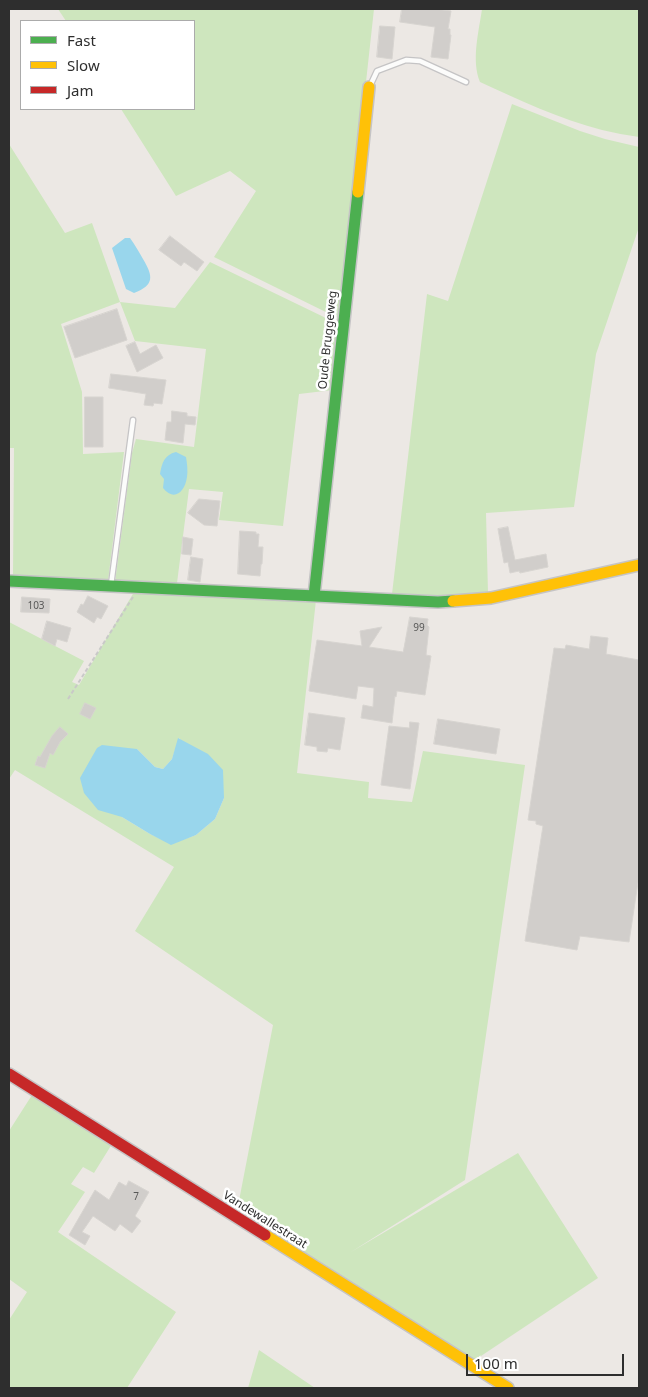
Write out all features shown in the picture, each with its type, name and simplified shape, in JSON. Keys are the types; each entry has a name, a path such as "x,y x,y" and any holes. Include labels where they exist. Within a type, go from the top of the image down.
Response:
{"street":[{"name":"Oude Bruggeweg","path":"314,596 369,87"},
{"path":"9,581 438,602 491,598 639,566"},
{"name":"Vandewallestraat","path":"9,1074 508,1388"}],"lane":[{"path":"369,87 377,71 406,60 420,61 466,82"},
{"path":"111,585 133,420"}],"path":[{"path":"68,699 139,586"}],"green space":[{"path":"58,9 374,9 340,319 214,257 256,191 230,171 176,196 122,110 195,110 195,20 65,20"},
{"path":"482,9 639,9 639,137 602,130 555,115 480,82 477,73 476,55"},
{"path":"512,104 580,131 639,147 639,227 596,354 574,507 486,513 488,593 464,596 392,594 427,294 448,301"},
{"path":"9,144 65,233 92,223 120,302 61,324 82,392 83,454 124,452 108,581 13,575 14,448 9,448"},
{"path":"210,262 328,319 336,325 338,334 333,390 299,394 283,526 219,520 223,492 189,489 177,583 115,582 132,453 136,439 194,447 206,349 135,341 120,302 175,308"},
{"path":"134,592 316,600 297,773 369,782 368,798 412,802 423,751 525,765 465,1180 351,1252 518,1153 598,1278 475,1360 237,1211 273,1025 135,931 174,867 15,770 9,779 9,622 84,661 72,682 79,685","holes":["179,738 224,798 215,819 196,835 171,844 122,817 137,749 155,767 163,769 172,759"]},
{"path":"32,1095 112,1144 94,1173 83,1167 71,1184 85,1192 58,1232 176,1312 127,1388 9,1388 9,1320 27,1292 9,1279 9,1131"},
{"path":"259,1350 315,1388 248,1388"}],"water":[{"path":"125,238 130,238 150,275 149,283 146,287 134,293 126,289 112,248"},
{"path":"176,452 186,457 187,472 184,487 175,495 163,488 164,479 160,474 164,460"},
{"path":"178,738 208,754 223,770 224,798 215,819 196,835 171,845 122,817 98,810 84,793 80,778 97,748 102,745 137,749 155,767 163,769 172,759"}],"building":[{"path":"402,9 451,11 448,29 450,29 451,35 448,59 431,57 435,27 400,22"},
{"path":"380,26 395,27 392,59 377,57"},
{"path":"170,236 204,262 197,271 184,262 181,266 159,250"},
{"path":"117,309 127,340 75,358 64,327"},
{"path":"135,342 140,354 156,345 163,358 137,372 126,346"},
{"path":"111,374 166,380 162,404 144,405 146,394 109,388"},
{"path":"85,397 103,397 103,447 85,447"},
{"path":"172,411 187,413 187,416 196,417 195,425 185,424 183,443 165,440 167,422 171,422"},
{"path":"199,499 220,501 217,526 204,525 188,513"},
{"path":"508,527 515,560 546,554 548,567 520,573 519,571 510,573 508,562 504,563 498,529"},
{"path":"240,531 256,532 256,534 259,534 258,547 263,547 260,576 238,574"},
{"path":"183,537 193,539 191,555 182,554"},
{"path":"191,557 203,559 200,582 188,580"},
{"path":"88,596 108,606 101,619 97,617 94,623 77,612"},
{"path":"22,597 50,599 49,613 21,612"},
{"path":"410,617 428,619 426,655 431,656 425,695 397,691 392,723 361,718 363,705 373,707 374,688 358,686 356,699 309,691 317,640 362,646 360,631 382,627 369,647 403,652"},
{"path":"47,621 71,628 67,642 57,639 55,646 42,639"},
{"path":"591,636 608,638 606,654 639,660 639,876 629,942 580,936 577,950 525,941 543,826 536,824 536,821 528,820 554,648 565,649 566,645 589,649"},
{"path":"85,703 96,708 90,719 80,714"},
{"path":"309,713 345,718 340,750 328,748 327,752 317,751 317,747 305,745"},
{"path":"438,719 500,729 496,754 434,744"},
{"path":"410,722 419,723 410,789 381,785 389,726 409,728"},
{"path":"60,727 68,734 60,742 53,755 50,753 45,768 35,765 38,756 40,757 52,736"},
{"path":"129,1181 149,1192 135,1216 141,1221 132,1233 120,1224 115,1231 93,1216 82,1232 90,1236 85,1245 69,1235 95,1190 109,1200 119,1182 126,1186"}],"traffic: fast":[{"path":"314,596 358,192"},
{"path":"9,581 438,602 453,601"}],"traffic: slow":[{"path":"358,192 369,87"},
{"path":"453,601 491,598 639,565"},
{"path":"265,1235 508,1388"}],"traffic: jam":[{"path":"9,1074 265,1235"}]}
